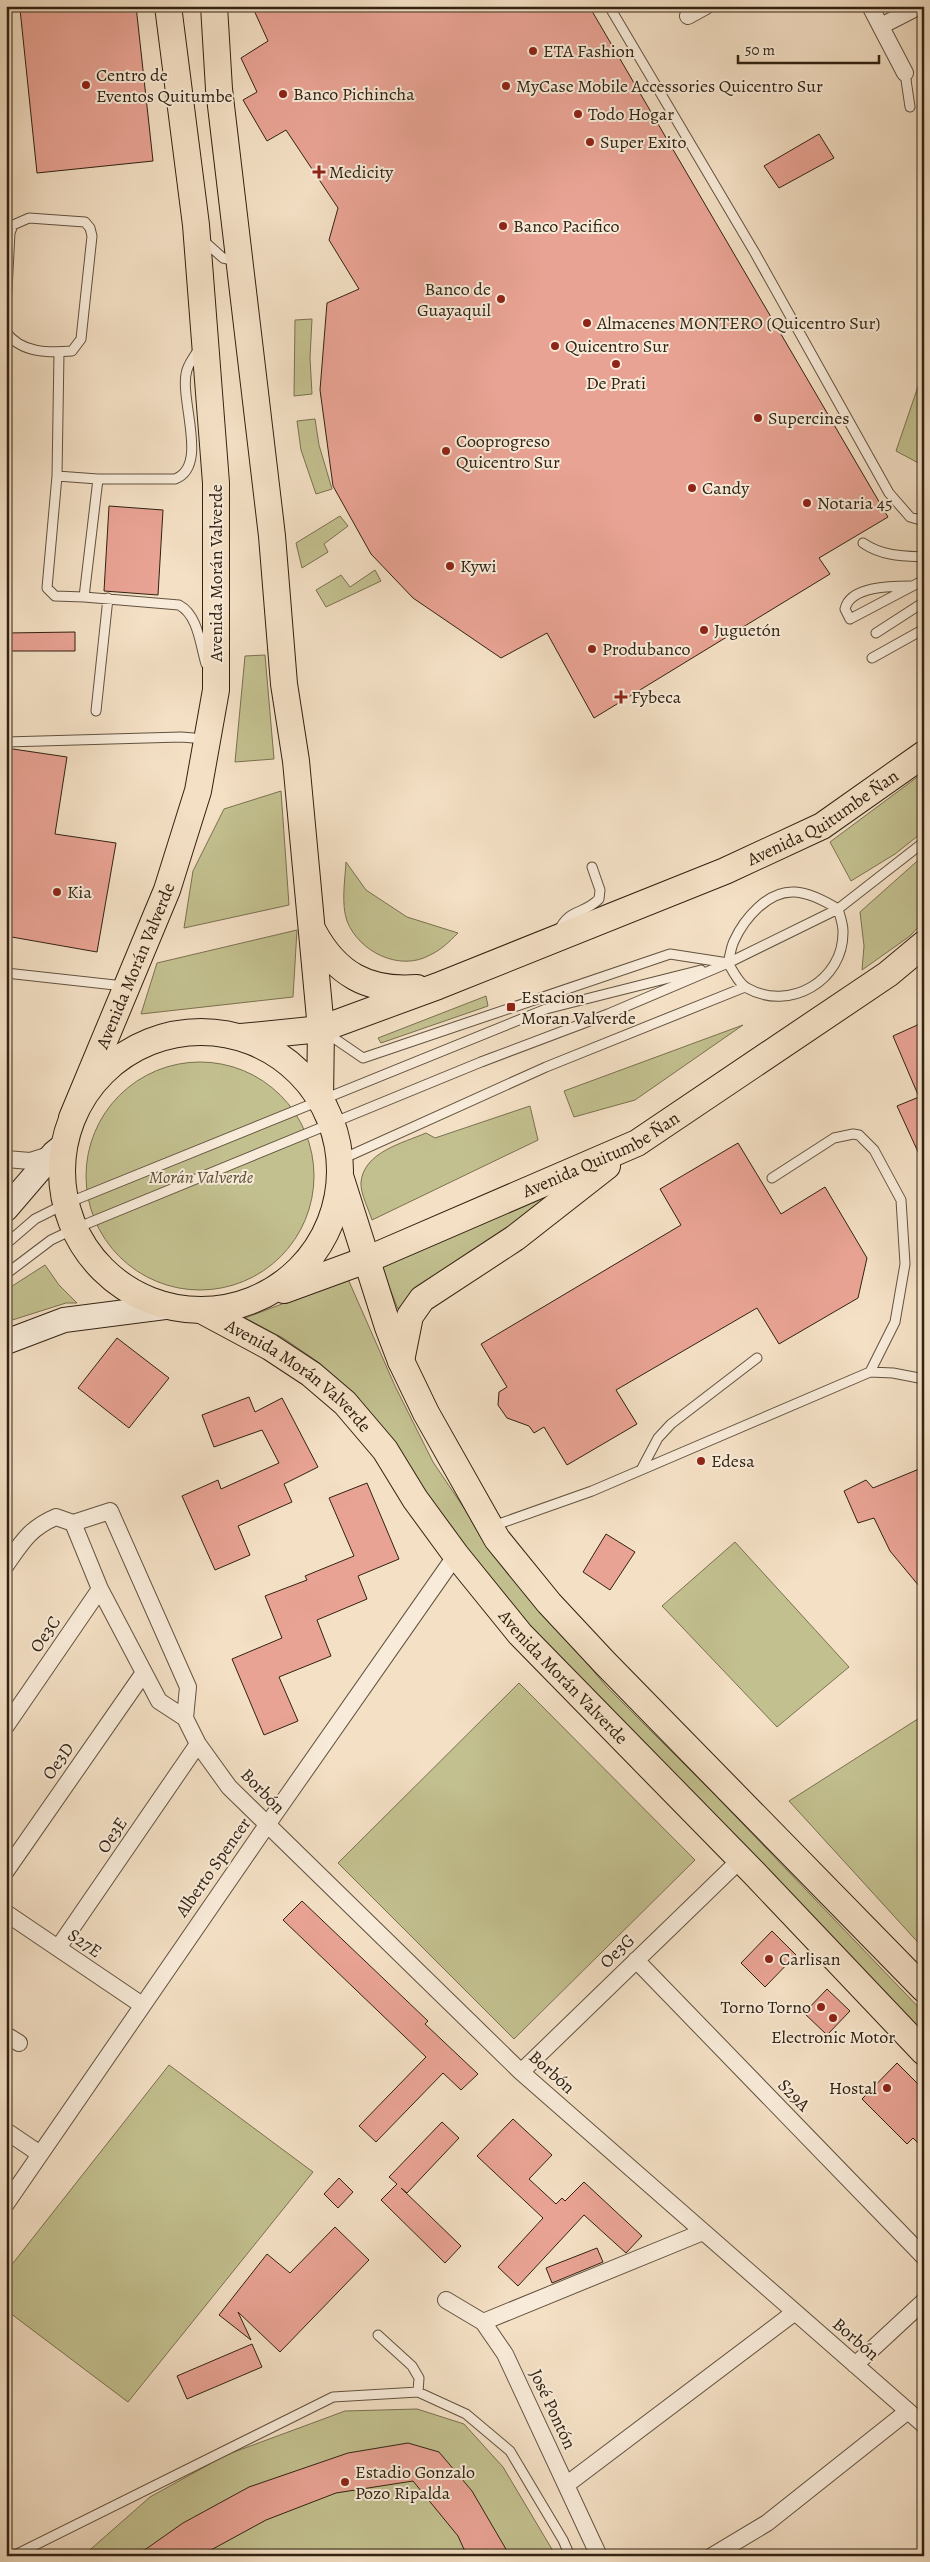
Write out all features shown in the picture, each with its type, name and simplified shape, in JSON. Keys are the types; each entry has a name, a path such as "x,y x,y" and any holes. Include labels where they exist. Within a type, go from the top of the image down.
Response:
{"main road":[{"name":"Avenida Morán Valverde","path":"72,1118 166,890 198,791 216,690 216,482 196,226 168,6"},
{"path":"214,6 219,90 272,536 284,684 296,762 321,1029 325,1108 366,1260 388,1327 426,1413 489,1527 549,1602 605,1663 924,1989"},
{"name":"Avenida Quitumbe Ñan","path":"238,1037 321,1029 438,986 725,871 822,826 924,754"},
{"path":"312,928 324,950 341,969 362,981 385,988 438,986"},
{"name":"Avenida Quitumbe Ñan","path":"245,1304 366,1260 637,1143 888,974 924,944"},
{"path":"6,1209 59,1149 72,1118 92,1083 122,1056 158,1039 198,1032 238,1037 270,1051 298,1072 325,1108"},
{"path":"401,1360 410,1316 422,1299 515,1238 637,1143"},
{"path":"59,1149 65,1204 74,1230 96,1262 118,1282 126,1288 165,1307"},
{"path":"6,1342 64,1320 165,1307 203,1311 245,1304 283,1285 313,1256 333,1220 341,1170"},
{"name":"Avenida Morán Valverde","path":"203,1311 270,1346 311,1374 345,1402 384,1450 415,1500 456,1555 520,1634 924,2052"}],"street":[{"path":"688,16 706,6"},
{"path":"870,6 905,72"},
{"path":"881,26 920,6"},
{"path":"6,1159 30,1161 59,1149"},
{"path":"6,1565 26,1536 38,1524 56,1517 73,1523 110,1511 188,1687 185,1718 158,1701 100,1589 73,1523"},
{"name":"Alberto Spencer","path":"6,2204 267,1824 456,1555"},
{"name":"Oe3C","path":"6,1726 100,1589"},
{"name":"Oe3D","path":"6,1871 143,1674"},
{"name":"Borbón","path":"185,1718 198,1744 229,1787 521,2072 924,2425"},
{"name":"Oe3E","path":"58,1948 198,1744"},
{"name":"Oe3G","path":"521,2072 740,1860"},
{"name":"S27E","path":"6,1913 142,2005"},
{"name":"S29A","path":"636,1960 924,2257"},
{"path":"6,2131 40,2154"},
{"path":"483,2322 703,2232"},
{"name":"José Pontón","path":"446,2300 483,2322 505,2354 599,2556"},
{"path":"855,2365 924,2301"},
{"path":"566,2485 795,2312"},
{"path":"712,2556 767,2523 908,2411"}],"lane":[{"path":"609,6 755,254 889,493 910,517 924,521"},
{"path":"905,72 910,107"},
{"path":"6,309 10,234 13,225 29,218 85,222 90,228 92,236 81,339 72,351 59,352 25,348 14,342 6,332"},
{"path":"196,226 207,246 222,258 239,262"},
{"path":"56,476 98,479 175,479 184,476 188,472 191,462 192,443 186,389 187,370 205,338"},
{"path":"59,352 56,476 47,588 55,596 108,598 178,605 186,609 193,618 199,643 216,690"},
{"path":"84,596 98,479"},
{"path":"863,543 874,551 889,555 924,557"},
{"path":"910,586 879,586 850,599 845,609 850,619 924,580"},
{"path":"96,711 108,598"},
{"path":"876,633 924,602"},
{"path":"872,658 924,628"},
{"path":"6,742 181,737 207,740"},
{"path":"6,1244 35,1219 65,1204 325,1108 481,1062 608,1014 728,964 838,909 924,842"},
{"path":"555,939 568,915 589,907 599,900 600,890 592,867"},
{"path":"321,1029 363,1058 670,954 728,964 745,987 766,996 790,996 811,989 829,974 840,954 844,931 838,909 821,899 794,892 769,898 749,917 733,941 728,964"},
{"path":"6,1274 51,1240 325,1108 546,1009 728,964"},
{"path":"6,973 127,986"},
{"path":"341,1170 546,1067 745,987"},
{"path":"772,1178 834,1138 853,1134 859,1135 874,1150 900,1200 905,1264 895,1322 870,1372"},
{"path":"641,1470 658,1438 671,1424 757,1358"},
{"path":"489,1527 592,1492 870,1372 893,1373 924,1379"},
{"path":"378,2335 412,2366 419,2378 418,2392"},
{"path":"13,2556 332,2398 418,2392 466,2414 510,2451 563,2540 570,2556"}],"green space":[{"path":"312,319 310,358 312,394 294,396 295,320"},
{"path":"924,369 924,466 896,451"},
{"path":"315,419 319,445 332,489 316,494 301,450 297,421"},
{"path":"340,516 348,526 324,544 328,552 302,568 296,543"},
{"path":"375,570 381,581 326,607 316,590 341,575 350,587"},
{"path":"265,655 274,759 235,762 245,656"},
{"path":"924,772 924,831 895,854 851,881 830,842"},
{"path":"281,791 289,905 184,928 193,871 224,809"},
{"path":"924,855 924,921 910,936 862,970 864,946 860,912"},
{"path":"346,862 366,890 407,917 458,933 438,951 418,960 394,960 371,950 353,932 345,914 344,884"},
{"path":"297,930 293,997 141,1014 157,963"},
{"path":"486,996 488,1006 381,1043 378,1038"},
{"path":"743,1025 635,1100 574,1117 564,1091"},
{"name":"Morán Valverde","path":"200,1062 233,1067 254,1076 272,1088 288,1104 300,1122 309,1143 314,1176 309,1209 300,1230 288,1248 272,1264 254,1276 233,1285 200,1290 167,1285 146,1276 128,1264 112,1248 100,1230 91,1209 86,1176 91,1143 100,1122 112,1104 128,1088 146,1076 167,1067"},
{"path":"530,1106 538,1140 372,1220 363,1196 361,1182 369,1163 377,1156 396,1145 426,1133 435,1138"},
{"path":"573,1181 398,1309 381,1266"},
{"path":"45,1265 59,1285 77,1303 66,1303 6,1322 6,1290"},
{"path":"348,1279 395,1386 433,1462 493,1551 606,1686 717,1797 924,2013 924,2036 615,1723 496,1589 357,1396 318,1362 283,1338 245,1318"},
{"path":"735,1542 849,1667 777,1727 662,1606"},
{"path":"519,1683 695,1860 514,2039 338,1863"},
{"path":"924,1715 924,1949 789,1801"},
{"path":"169,2065 313,2172 128,2402 6,2310 6,2272"},
{"name":"Estadio Gonzalo Pozo Ripalda","path":"417,2409 464,2424 503,2467 556,2556 83,2556 150,2497 226,2455 345,2411"}],"building":[{"name":"Centro de Eventos Quitumbe","path":"50,6 136,6 153,161 37,173 20,9"},
{"name":"Quicentro Sur","path":"252,6 589,6 888,517 819,558 830,574 594,718 547,633 501,658 413,598 371,554 333,486 320,390 327,303 359,289 329,240 338,208 286,130 267,141 243,100 257,92 241,58 268,41"},
{"path":"819,134 834,158 779,188 764,166"},
{"path":"109,506 163,510 158,595 104,591"},
{"path":"75,632 75,651 6,651 6,633"},
{"name":"Kia","path":"6,748 67,757 55,834 116,843 97,952 6,936"},
{"path":"924,1022 924,1165 897,1106 919,1097 893,1036"},
{"path":"738,1143 781,1214 825,1187 867,1258 858,1298 779,1344 757,1308 616,1390 637,1424 567,1465 544,1427 534,1433 529,1426 507,1418 498,1405 499,1392 507,1387 481,1344 681,1225 660,1189"},
{"path":"117,1338 169,1378 129,1428 78,1388"},
{"path":"249,1397 255,1412 282,1398 318,1467 284,1484 292,1502 238,1526 250,1555 215,1570 182,1496 218,1480 221,1489 279,1463 262,1430 214,1447 202,1415"},
{"path":"924,1467 924,1592 890,1551 874,1518 858,1523 844,1491 866,1480 873,1488"},
{"path":"367,1483 399,1559 358,1576 367,1599 317,1620 331,1656 279,1677 298,1721 264,1735 232,1659 282,1638 265,1596 307,1580 305,1576 354,1556 329,1498"},
{"path":"606,1534 635,1552 610,1590 583,1572"},
{"path":"302,1901 428,2021 425,2024 478,2074 461,2090 443,2073 376,2142 359,2126 426,2057 283,1920"},
{"name":"Carlisan","path":"772,1931 796,1955 765,1987 741,1963"},
{"path":"827,1989 850,2011 827,2035 804,2013"},
{"path":"897,2063 924,2090 924,2149 913,2138 907,2144 862,2099"},
{"path":"513,2119 552,2155 529,2179 556,2204 562,2198 565,2201 584,2182 642,2236 626,2253 584,2215 518,2286 498,2267 543,2218 477,2156"},
{"path":"442,2122 459,2138 407,2193 401,2188 461,2246 445,2263 381,2200 397,2184 389,2177"},
{"path":"339,2178 353,2192 338,2208 324,2194"},
{"path":"335,2227 369,2260 280,2352 238,2312 251,2340 219,2315 267,2254 290,2273"},
{"path":"597,2248 603,2262 552,2283 546,2268"},
{"path":"252,2344 262,2367 187,2399 177,2376"},
{"path":"408,2443 439,2452 472,2491 510,2556 467,2556 458,2536 413,2481 336,2493 266,2520 200,2556 136,2556 183,2523 249,2487 348,2453"}],"place":[{"name":"ETA Fashion","path":"533,51"},
{"name":"Centro de Eventos Quitumbe","path":"86,85"},
{"name":"MyCase Mobile Accessories Quicentro Sur","path":"506,86"},
{"name":"Banco Pichincha","path":"283,94"},
{"name":"Todo Hogar","path":"578,114"},
{"name":"Super Exito","path":"590,142"},
{"name":"Medicity","path":"319,172"},
{"name":"Banco Pacifico","path":"503,226"},
{"name":"Banco de Guayaquil","path":"501,299"},
{"name":"Almacenes MONTERO (Quicentro Sur)","path":"587,323"},
{"name":"Quicentro Sur","path":"555,346"},
{"name":"De Prati","path":"616,364"},
{"name":"Supercines","path":"758,418"},
{"name":"Cooprogreso Quicentro Sur","path":"446,451"},
{"name":"Candy","path":"692,488"},
{"name":"Notaria 45","path":"807,503"},
{"name":"Kywi","path":"450,566"},
{"name":"Juguetón","path":"704,630"},
{"name":"Produbanco","path":"592,649"},
{"name":"Fybeca","path":"621,697"},
{"name":"Kia","path":"57,892"},
{"name":"Estacion Moran Valverde","path":"511,1007"},
{"name":"Edesa","path":"701,1461"},
{"name":"Carlisan","path":"769,1959"},
{"name":"Torno Torno","path":"821,2007"},
{"name":"Electronic Motor","path":"833,2018"},
{"name":"Hostal","path":"887,2088"},
{"name":"Estadio Gonzalo Pozo Ripalda","path":"345,2482"}]}
